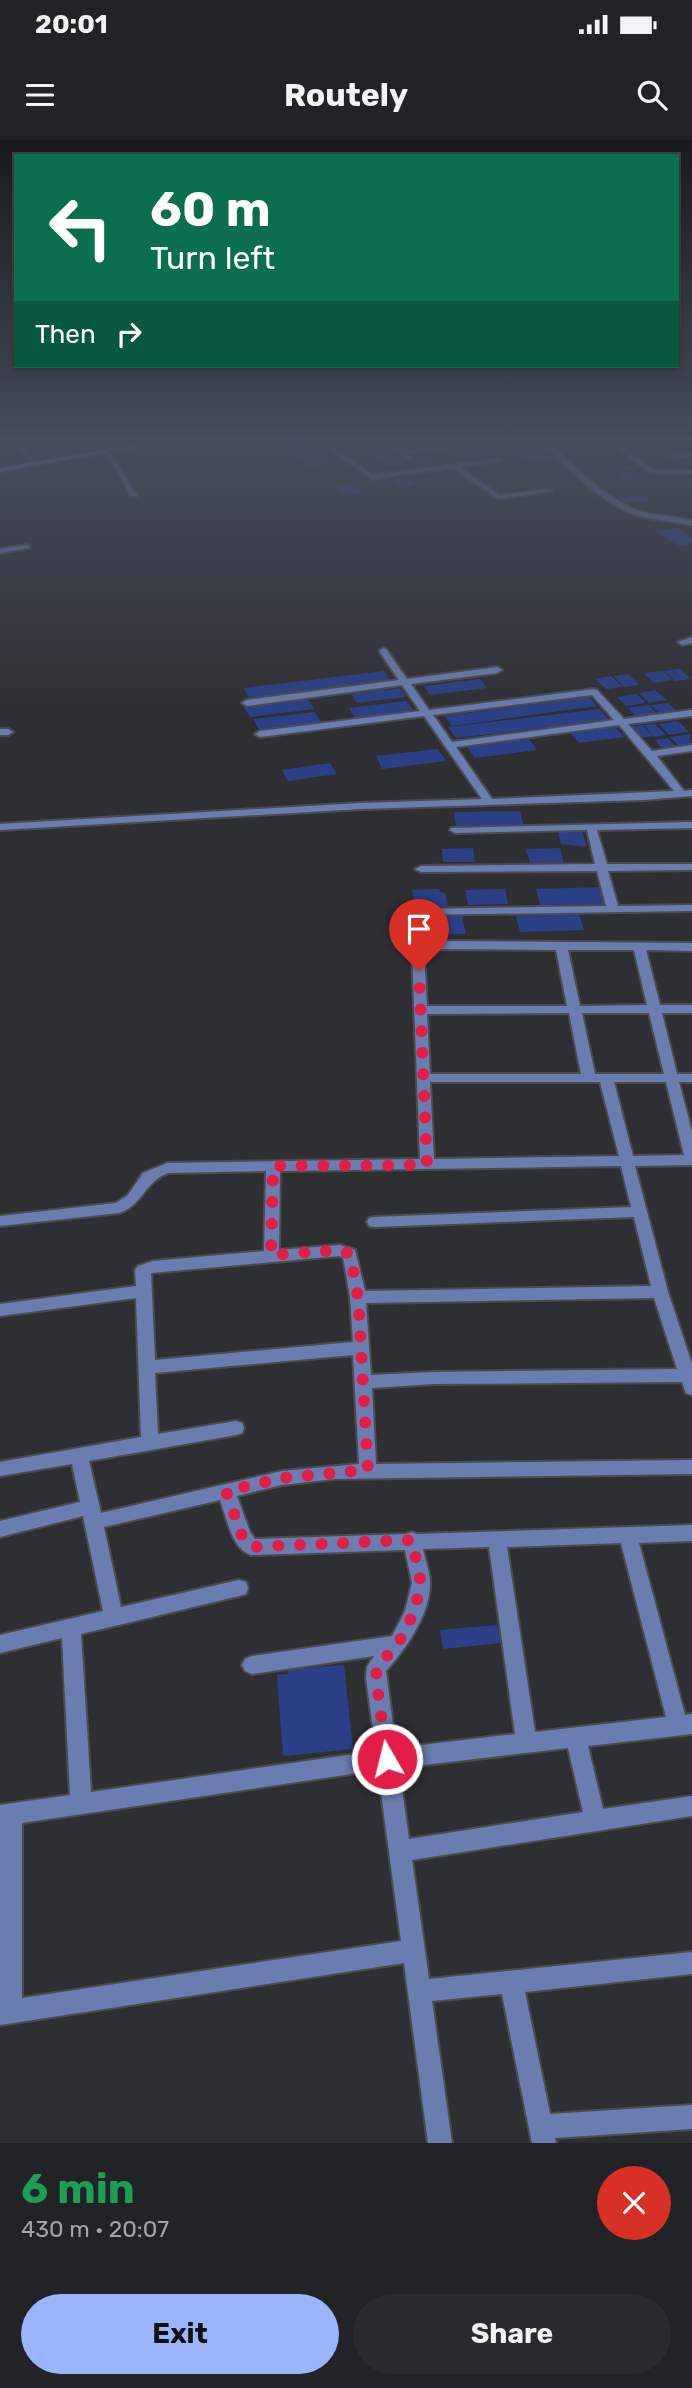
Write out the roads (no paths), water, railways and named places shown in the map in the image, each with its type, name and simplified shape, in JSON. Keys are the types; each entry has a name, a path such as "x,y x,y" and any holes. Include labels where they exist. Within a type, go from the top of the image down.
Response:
{"street":[{"path":"383,651 490,803"},
{"path":"247,703 497,670"},
{"path":"260,734 594,692 686,793"},
{"path":"447,745 692,713"},
{"path":"650,754 692,748"},
{"path":"0,827 361,806 490,803 686,793"},
{"path":"455,831 692,825"},
{"path":"591,827 613,909"},
{"path":"421,869 692,867"},
{"path":"412,912 692,908"},
{"path":"427,1165 418,951 433,945 692,947"},
{"path":"561,946 589,1078"},
{"path":"0,1221 119,1208 129,1204 145,1177 167,1168 692,1160 639,947"},
{"path":"420,1010 692,1009"},
{"path":"423,1078 692,1078"},
{"path":"363,1382 433,1378 689,1382 660,1293 606,1078"},
{"path":"271,1255 273,1166"},
{"path":"374,1222 639,1212"},
{"path":"149,1442 141,1275 148,1267 346,1251 350,1254 358,1297 368,1470"},
{"path":"0,1310 142,1291"},
{"path":"358,1297 660,1293"},
{"path":"146,1367 361,1348"},
{"path":"0,1469 236,1428"},
{"path":"79,1454 114,1618"},
{"path":"0,1530 226,1491 282,1478 368,1470 692,1467"},
{"path":"226,1491 242,1536 251,1547 692,1533"},
{"path":"413,1950 5,2012 6,1815 387,1759 685,1725 628,1535"},
{"path":"497,1538 526,1743"},
{"path":"412,1540 421,1583 414,1612 398,1644 377,1667 376,1678 440,2143"},
{"path":"0,1644 239,1588"},
{"path":"71,1628 81,1804"},
{"path":"252,1665 398,1644"},
{"path":"576,1737 595,1821"},
{"path":"399,1852 692,1806"},
{"path":"421,1990 692,1963"},
{"path":"512,1981 542,2135 692,2117"}],"lane":[{"path":"0,551 27,547"}]}
